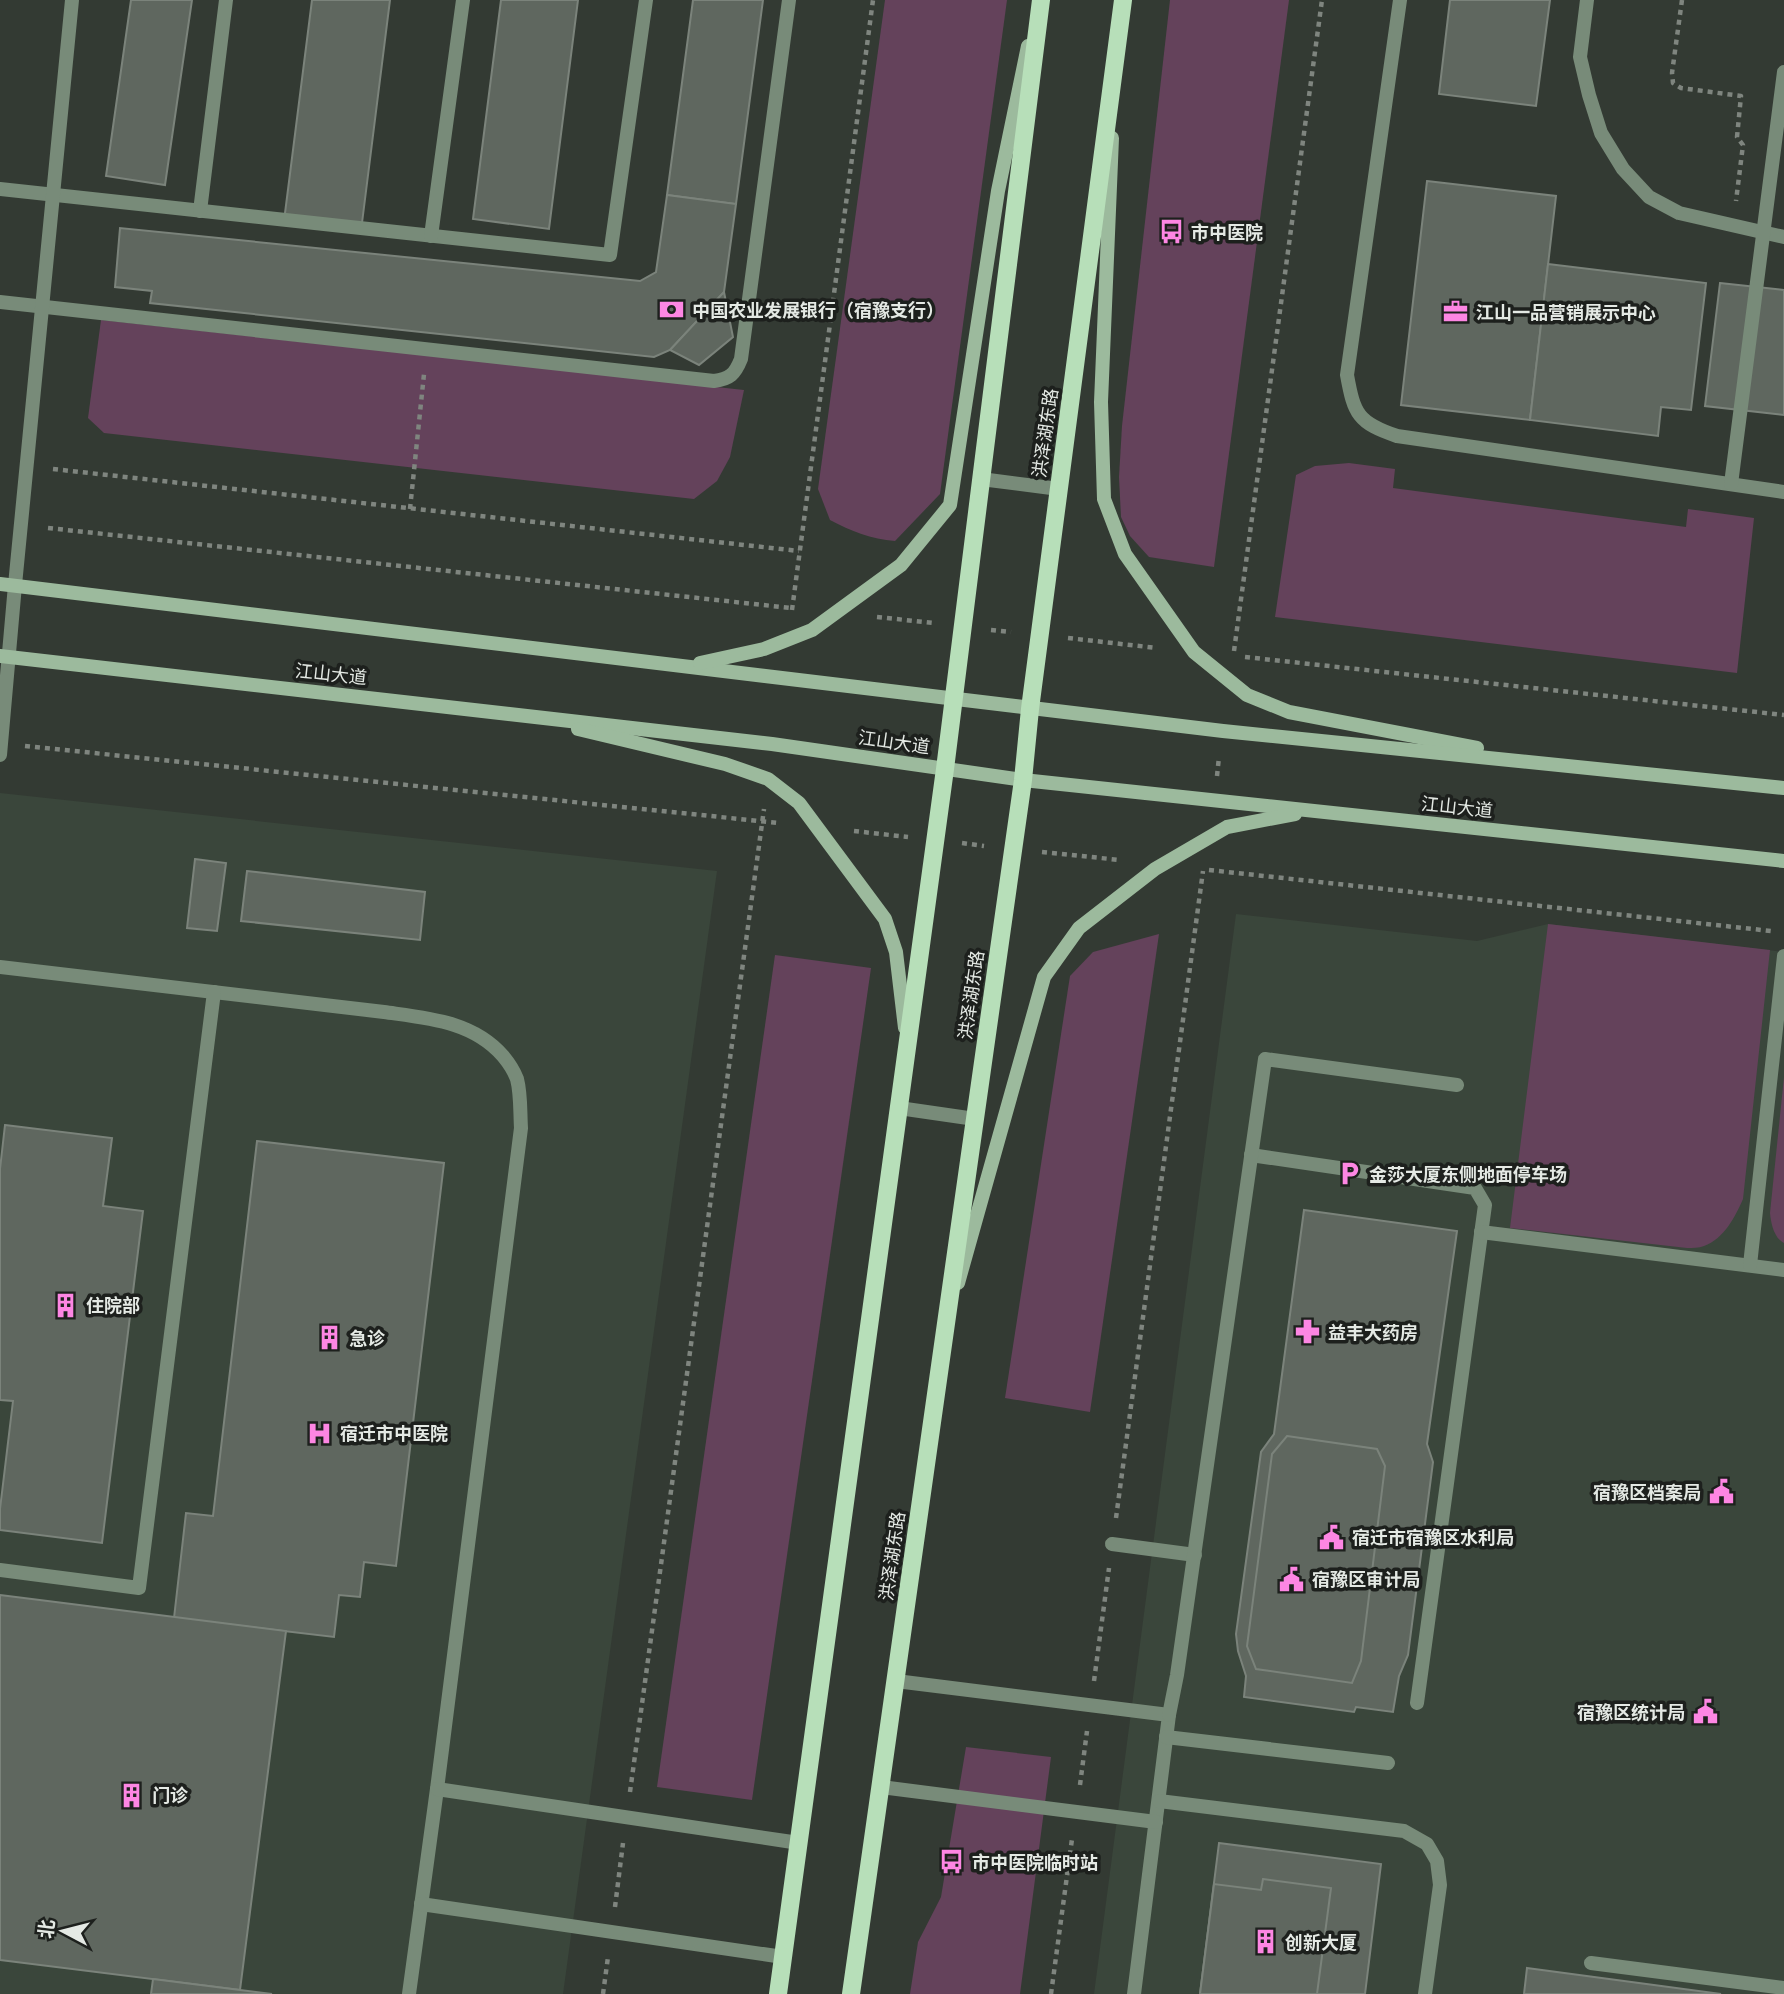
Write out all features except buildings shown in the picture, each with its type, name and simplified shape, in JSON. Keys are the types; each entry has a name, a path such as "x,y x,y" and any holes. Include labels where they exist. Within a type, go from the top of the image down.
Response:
{"main road":[{"path":"778,1994 945,769 1039,0"},
{"path":"690,666 764,649 812,630 901,565 950,505 998,191 1039,0"},
{"name":"洪泽湖东路","path":"851,1994 1023,780 1030,709 1124,0"},
{"path":"1115,64 1101,402 1104,499 1125,554 1194,652 1247,695 1289,712 1564,766"},
{"path":"7,584 1030,709 1784,788"},
{"name":"江山大道","path":"5,656 772,744 1023,780 1784,861"},
{"path":"516,714 725,764 768,779 799,803 885,919 895,953 908,1046"},
{"path":"946,1325 1044,977 1079,928 1162,865 1227,827 1310,811"}],"lane":[{"path":"1,750 7,584 22,526 72,0"},
{"path":"200,211 226,0"},
{"path":"431,236 463,0"},
{"path":"0,190 610,255 646,0"},
{"path":"0,302 714,381 727,379 736,372 741,359 789,0"},
{"path":"1400,0 1347,375 1351,398 1360,417 1376,429 1397,436 1784,492"},
{"path":"1587,0 1580,57 1601,133 1623,169 1649,197 1679,214 1784,237"},
{"path":"1731,484 1784,72"},
{"path":"981,479 1059,489"},
{"path":"1750,1265 1784,956"},
{"path":"0,967 384,1012 446,1022 471,1031 492,1044 507,1060 516,1077 521,1128 409,1994"},
{"path":"0,1570 139,1588 214,992"},
{"path":"1134,1994 1169,1715 1195,1555 1265,1059 1457,1085"},
{"path":"899,1108 975,1119"},
{"path":"1251,1155 1475,1188 1485,1205 1418,1703"},
{"path":"1480,1232 1784,1270"},
{"path":"1112,1544 1195,1555"},
{"path":"896,1681 1169,1715"},
{"path":"1166,1737 1388,1763"},
{"path":"881,1787 1156,1822"},
{"path":"437,1789 799,1843"},
{"path":"1158,1801 1404,1831 1427,1844 1437,1861 1440,1885 1425,1994"},
{"path":"421,1904 783,1957"},
{"path":"1591,1964 1784,1988"}],"path":[{"path":"788,639 873,0"},
{"path":"1322,0 1233,655 1784,715"},
{"path":"1682,0 1673,83 1681,88 1741,96 1737,137 1743,145 1732,226"},
{"path":"410,509 427,349"},
{"path":"27,466 800,551"},
{"path":"22,526 1194,652"},
{"path":"1213,800 1223,731"},
{"path":"1,750 763,821 1784,933"},
{"path":"603,1994 768,779"},
{"path":"1051,1994 1204,869"}],"shaded area":[{"path":"885,0 1007,0 940,494 895,541 861,534 830,520 818,489"},
{"path":"1170,0 1289,0 1214,567 1149,557 1130,536 1121,517 1119,477 1122,426"},
{"path":"101,320 744,390 730,457 717,481 694,499 104,433 88,418"},
{"path":"1349,463 1395,469 1393,488 1686,527 1688,509 1754,518 1737,673 1275,617 1296,475 1315,466"},
{"name":"宿迁市中医院","path":"0,793 717,871 563,1994 0,1994"},
{"path":"1236,914 1477,941 1548,924 1784,952 1784,1994 1094,1994"},
{"path":"1548,924 1770,950 1743,1199 1728,1227 1711,1243 1687,1248 1510,1228"},
{"path":"1159,934 1090,1412 1005,1398 1070,976 1093,952"},
{"path":"775,955 871,968 752,1800 657,1787"},
{"path":"1784,1077 1784,1243 1775,1234 1770,1213"},
{"path":"966,1747 1051,1757 1020,1994 910,1994 918,1942 941,1897"}],"place":[{"name":"市中医院","path":"1171,232"},
{"name":"中国农业发展银行（宿豫支行）","path":"672,310"},
{"name":"江山一品营销展示中心","path":"1456,312"},
{"name":"金莎大厦东侧地面停车场","path":"1349,1174"},
{"name":"住院部","path":"66,1305"},
{"name":"益丰大药房","path":"1308,1332"},
{"name":"急诊","path":"329,1338"},
{"name":"宿迁市中医院","path":"320,1433"},
{"name":"宿豫区档案局","path":"1721,1492"},
{"name":"宿迁市宿豫区水利局","path":"1332,1537"},
{"name":"宿豫区审计局","path":"1292,1579"},
{"name":"宿豫区统计局","path":"1705,1712"},
{"name":"门诊","path":"132,1795"},
{"name":"市中医院临时站","path":"952,1862"},
{"name":"创新大厦","path":"1265,1942"}]}
